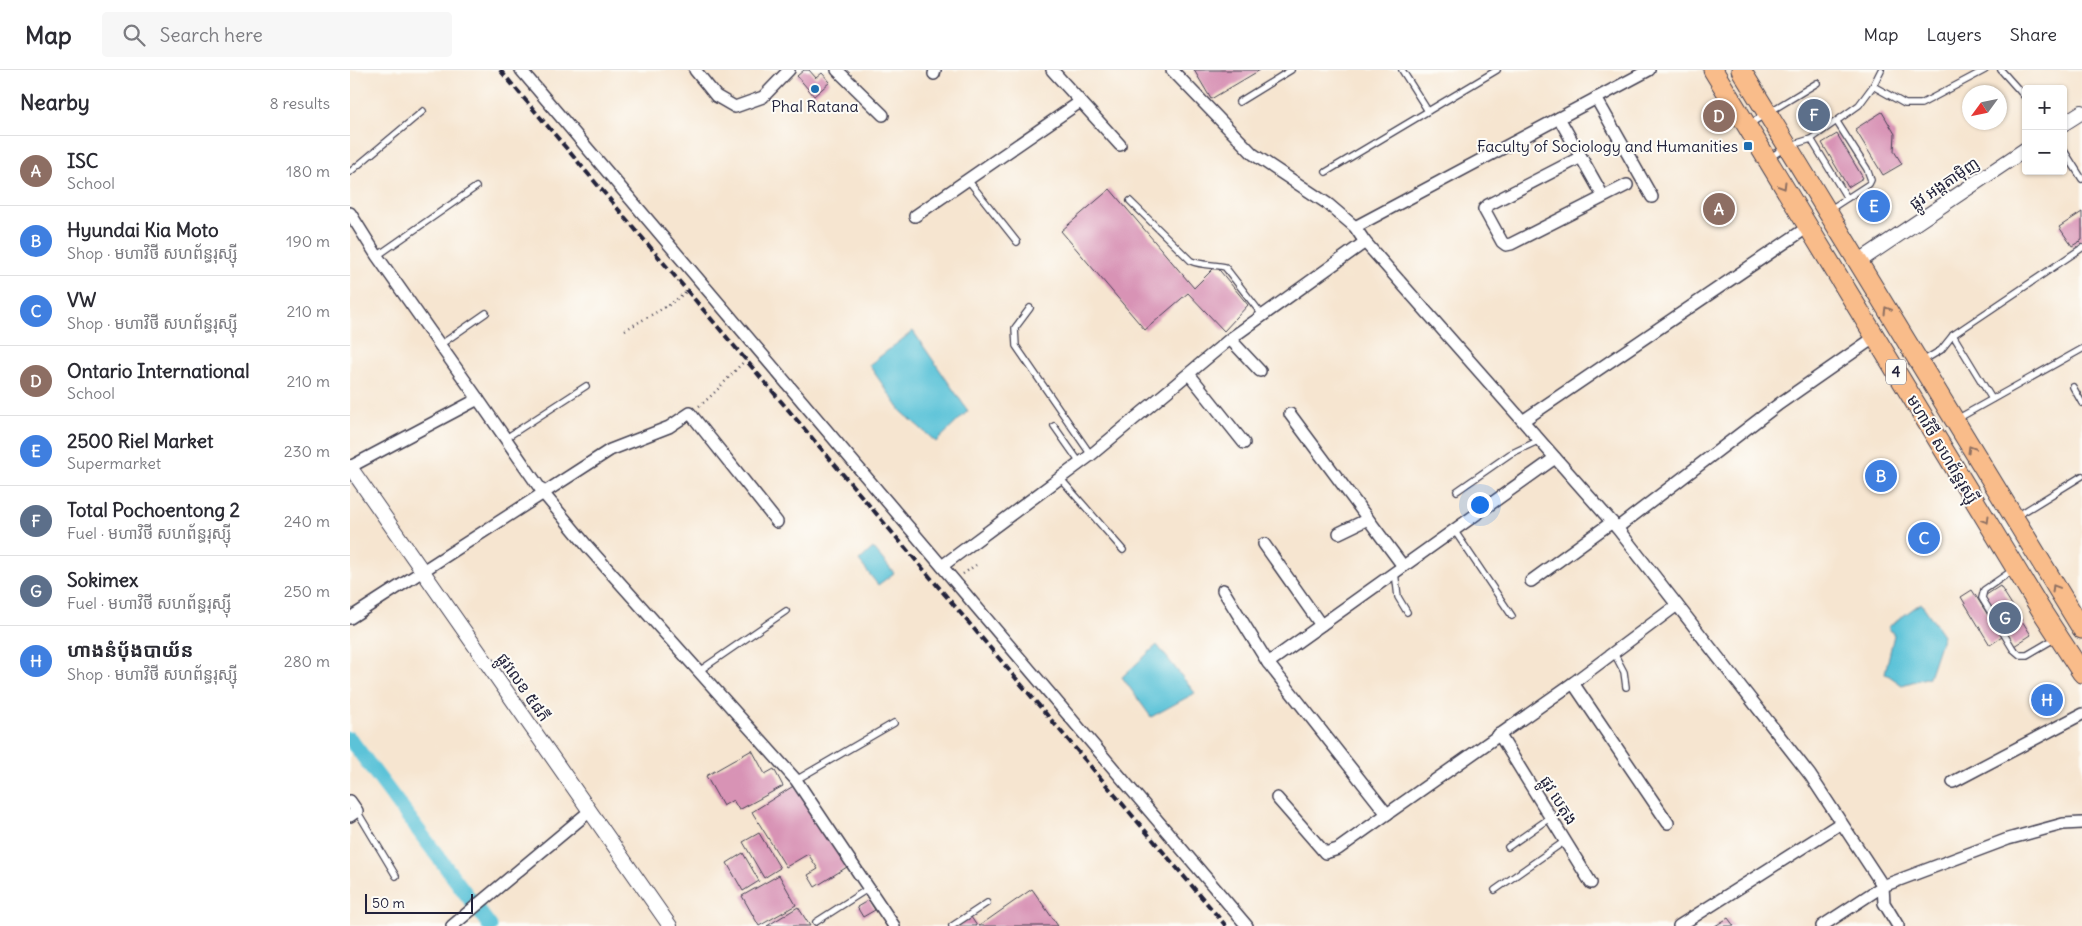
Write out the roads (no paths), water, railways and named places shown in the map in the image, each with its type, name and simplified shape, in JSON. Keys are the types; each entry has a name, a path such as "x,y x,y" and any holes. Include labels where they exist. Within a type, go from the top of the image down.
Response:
{"highway":[{"name":"មហាវិថី សហព័ន្ធរុស្ស៊ី","path":"1713,70 2015,568 2082,673"},
{"name":"មហាវិថី សហព័ន្ធរុស្ស៊ី","path":"1741,70 2082,629"},
{"path":"1933,432 1954,420"}],"street":[{"path":"521,70 1247,926"},
{"path":"695,70 716,96 735,107 763,97 789,70"},
{"path":"837,70 883,115"},
{"path":"1052,70 1120,146"},
{"path":"1172,70 1253,154 1328,204 1356,227 1365,242 1524,420 1614,525 1810,775 1883,886 1884,903 1898,926"},
{"path":"1356,227 1649,70"},
{"path":"1596,98 1652,197"},
{"path":"915,216 1080,102"},
{"path":"2067,121 2082,112"},
{"path":"1559,118 1604,196"},
{"name":"ផ្លូវ អង្តតាម៉ិញ","path":"1858,262 2022,152"},
{"path":"1581,157 1488,205 1484,209 1485,214 1502,242 1506,245 1627,185"},
{"path":"350,213 377,256 544,494 587,546 796,780 894,926"},
{"path":"1524,420 1808,227"},
{"path":"942,566 1080,464 1230,339 1365,242"},
{"path":"1531,581 1614,525 1875,337"},
{"path":"1230,339 1260,371"},
{"path":"1189,374 1244,443"},
{"path":"350,467 478,399"},
{"path":"350,618 610,450 669,427 690,413 777,522"},
{"path":"1290,414 1368,520 1399,569"},
{"path":"1268,663 1555,458"},
{"name":"ផ្លូវលេខ ៥៨ភី","path":"350,467 670,926"},
{"path":"1340,533 1368,520"},
{"path":"1264,544 1321,625"},
{"path":"1223,590 1268,663 1387,814"},
{"path":"1277,798 1325,853 1338,849 1573,683 1677,605"},
{"path":"1573,683 1668,823"},
{"path":"1953,782 2082,714"},
{"name":"ផ្លូវ បេតុង","path":"1499,734 1591,882"},
{"path":"456,923 590,811"},
{"path":"1680,926 1841,823"},
{"path":"1822,926 1883,886 2008,838 2063,824 2082,823"}],"lane":[{"path":"1239,102 1291,70"},
{"path":"1402,70 1428,111"},
{"path":"1326,172 1497,70"},
{"path":"1767,159 1788,146 1811,139 1859,105 1873,86 1881,70"},
{"path":"1873,86 1905,104 1921,104 1985,70"},
{"path":"2001,70 2006,72 2022,93"},
{"path":"1747,126 1817,83"},
{"path":"350,172 423,111"},
{"path":"1827,211 1869,184 1871,176 1837,122"},
{"path":"1811,139 1847,198"},
{"path":"2067,155 2082,179"},
{"path":"968,180 1017,242"},
{"path":"377,256 476,187"},
{"path":"1130,201 1191,261 1202,266 1216,265 1225,267 1263,316"},
{"path":"1919,363 1941,350 1953,335 2082,248"},
{"path":"1030,308 1015,328 1016,346 1091,455"},
{"path":"440,345 486,314"},
{"path":"1953,335 1992,399"},
{"path":"1954,420 2082,349"},
{"path":"506,438 586,386"},
{"path":"2073,386 2082,403"},
{"path":"1054,426 1080,464"},
{"path":"1457,491 1510,454 1540,440"},
{"path":"2013,518 2082,476"},
{"path":"1060,478 1123,550"},
{"path":"1454,530 1512,616"},
{"path":"2015,568 1984,590 1982,598 2013,649 2020,655 2028,655 2058,637"},
{"path":"1399,569 1398,597 1407,612"},
{"path":"699,671 786,611"},
{"path":"1614,652 1624,672 1626,687"},
{"path":"796,780 894,723"},
{"path":"352,809 396,876"},
{"path":"1508,847 1551,818"},
{"path":"1495,890 1565,841"},
{"path":"816,922 869,888"},
{"path":"952,926 987,903"}],"water":[{"path":"913,331 968,411 936,442 901,411 869,365"},
{"path":"873,548 894,573 878,585 859,561"},
{"path":"1921,603 1943,635 1929,677 1902,685 1885,673 1894,635 1888,627"},
{"path":"1157,645 1195,693 1151,717 1122,677"}],"waterway":[{"path":"350,739 490,926"}],"railway":[{"path":"500,70 1226,926"}],"place":[{"name":"Phal Ratana","path":"815,89"},
{"name":"Total Pochoentong 2","path":"1814,115"},
{"name":"Ontario International","path":"1719,116"},
{"name":"Faculty of Sociology and Humanities","path":"1748,146"},
{"name":"2500 Riel Market","path":"1874,206"},
{"name":"ISC","path":"1719,209"},
{"name":"Hyundai Kia Moto","path":"1881,476"},
{"name":"VW","path":"1924,538"},
{"name":"Sokimex","path":"2005,618"},
{"name":"ហាងនំបុ័ងបាយ័ន","path":"2047,700"}]}
